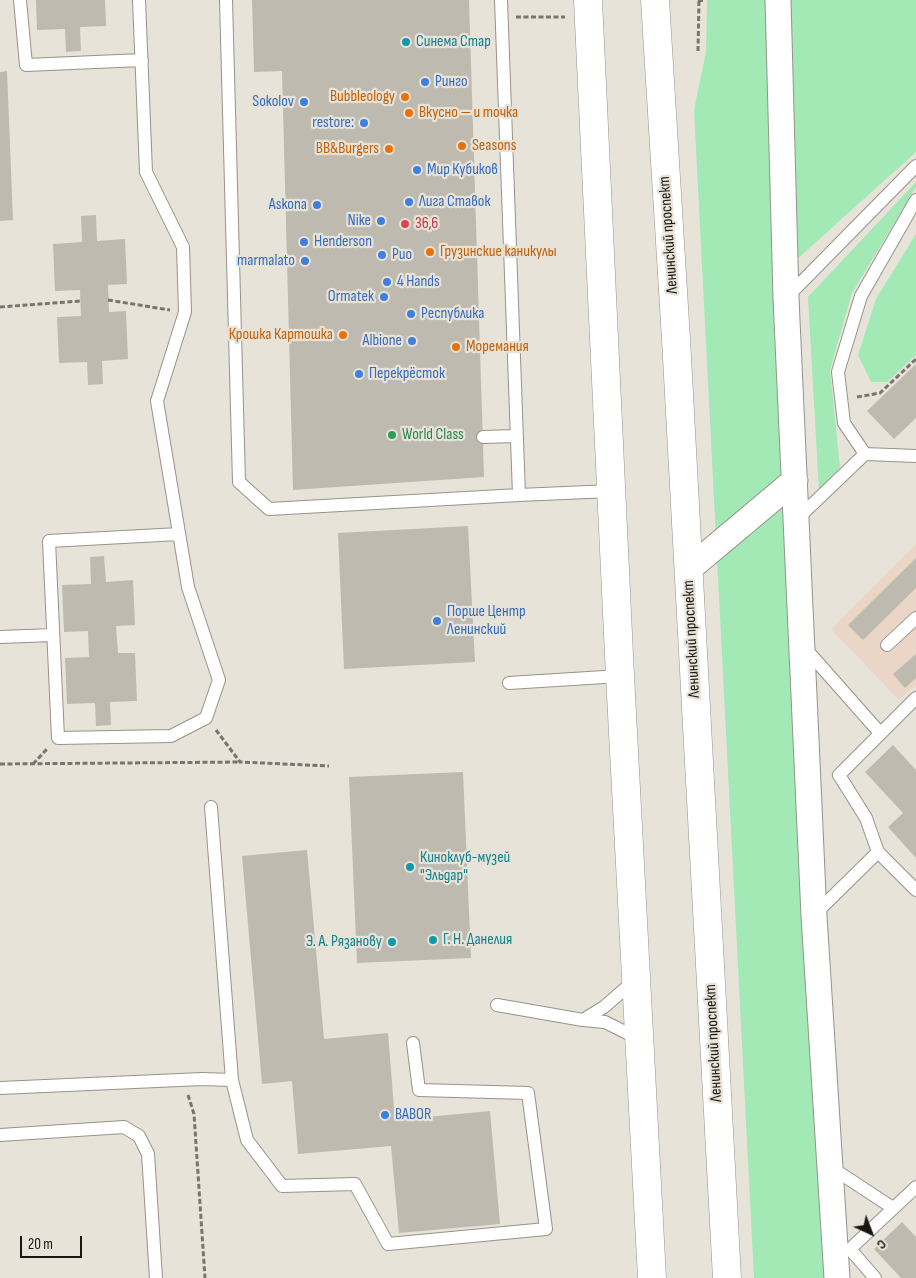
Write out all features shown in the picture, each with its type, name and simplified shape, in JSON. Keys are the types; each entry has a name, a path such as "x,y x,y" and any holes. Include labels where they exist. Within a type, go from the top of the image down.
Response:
{"main road":[{"path":"588,0 620,676 652,1278"},
{"name":"Ленинский проспект","path":"655,0 689,569 727,1278"}],"street":[{"path":"778,0 786,298 814,916 832,1168 837,1278"},
{"path":"689,569 795,480"}],"lane":[{"path":"20,0 26,65 142,60"},
{"path":"139,0 146,172 183,247 185,312 158,401 188,587 218,680 206,718 172,736 58,738 49,540 179,534"},
{"path":"226,0 239,482 269,510 611,490"},
{"path":"502,0 519,495"},
{"path":"786,298 916,166"},
{"path":"865,454 844,423 838,372 862,296 916,200"},
{"path":"483,437 517,436"},
{"path":"796,520 865,454 916,456"},
{"path":"887,645 916,618"},
{"path":"0,637 53,635"},
{"path":"802,644 880,734"},
{"path":"509,683 620,676"},
{"path":"914,706 880,734 839,775 866,818 878,852 916,890"},
{"path":"211,807 232,1080 247,1140 282,1186 355,1184 388,1244 546,1229 528,1093 419,1090 413,1043"},
{"path":"814,916 878,852"},
{"path":"584,1020 604,1008 636,979"},
{"path":"497,1005 605,1022 640,1040"},
{"path":"0,1090 184,1080 232,1080"},
{"path":"0,1135 124,1127 139,1136 148,1154 156,1278"},
{"path":"832,1168 894,1208"},
{"path":"875,1278 850,1248 915,1191"}],"path":[{"path":"698,51 698,0 704,0"},
{"path":"502,17 566,17"},
{"path":"108,300 185,312"},
{"path":"0,307 80,301"},
{"path":"841,399 880,393 916,359"},
{"path":"206,718 240,762"},
{"path":"0,764 240,762 329,766"},
{"path":"184,1080 194,1114 205,1278"}],"shaded area":[{"path":"916,544 916,685 899,700 831,629"}],"green space":[{"path":"707,0 916,0 916,152 795,261 826,1278 754,1278 694,110 706,52"},
{"path":"916,182 916,187 852,293 830,370 840,468 819,491 808,297"},
{"path":"916,234 916,355 887,382 871,382 858,355 876,299"}],"building":[{"path":"36,0 105,0 106,26 80,27 81,51 66,52 65,29 37,30"},
{"name":"Рио","path":"252,0 469,0 484,477 293,490 282,71 254,72"},
{"path":"7,71 13,220 0,221 0,72"},
{"path":"96,215 97,241 125,239 127,284 108,285 109,312 126,311 128,359 102,361 103,384 88,385 87,362 59,363 57,317 81,316 80,290 55,291 53,244 82,242 81,216"},
{"path":"916,364 916,418 894,439 867,411"},
{"path":"468,526 475,662 344,669 338,533"},
{"path":"104,556 106,582 133,580 135,625 116,626 118,653 135,653 137,701 110,702 111,725 96,726 95,703 67,704 65,658 89,657 88,631 64,632 62,585 91,584 90,557"},
{"path":"916,558 916,588 863,640 848,625"},
{"path":"916,654 916,678 905,688 893,674"},
{"path":"893,745 916,770 916,858 888,827 903,813 865,772"},
{"name":"Киноклуб-музей \"Эльдар\"","path":"463,772 471,958 357,963 349,777"},
{"path":"307,850 324,1039 388,1033 395,1120 490,1111 500,1224 399,1233 391,1146 298,1154 292,1081 262,1084 242,856"},
{"path":"902,1222 916,1237 916,1278 901,1278 874,1249"}],"place":[{"name":"Синема Стар","path":"406,42"},
{"name":"Ринго","path":"425,82"},
{"name":"Bubbleology","path":"405,97"},
{"name":"Sokolov","path":"304,102"},
{"name":"Вкусно — и точка","path":"409,113"},
{"name":"restore:","path":"364,123"},
{"name":"Seasons","path":"462,146"},
{"name":"BB&Burgers","path":"389,149"},
{"name":"Мир Кубиков","path":"417,170"},
{"name":"Лига Ставок","path":"409,202"},
{"name":"Askona","path":"317,205"},
{"name":"Nike","path":"381,221"},
{"name":"36,6","path":"405,224"},
{"name":"Henderson","path":"304,242"},
{"name":"Грузинские каникулы","path":"430,252"},
{"name":"Рио","path":"382,255"},
{"name":"marmalato","path":"305,261"},
{"name":"4 Hands","path":"387,282"},
{"name":"Ormatek","path":"384,297"},
{"name":"Республика","path":"411,314"},
{"name":"Крошка Картошка","path":"343,335"},
{"name":"Albione","path":"412,341"},
{"name":"Моремания","path":"456,347"},
{"name":"Перекрёсток","path":"359,374"},
{"name":"World Class","path":"392,435"},
{"name":"Порше Центр Ленинский","path":"437,621"},
{"name":"Киноклуб-музей \"Эльдар\"","path":"410,867"},
{"name":"Г. Н. Данелия","path":"433,940"},
{"name":"Э. А. Рязанову","path":"392,942"},
{"name":"BABOR","path":"385,1115"}]}
